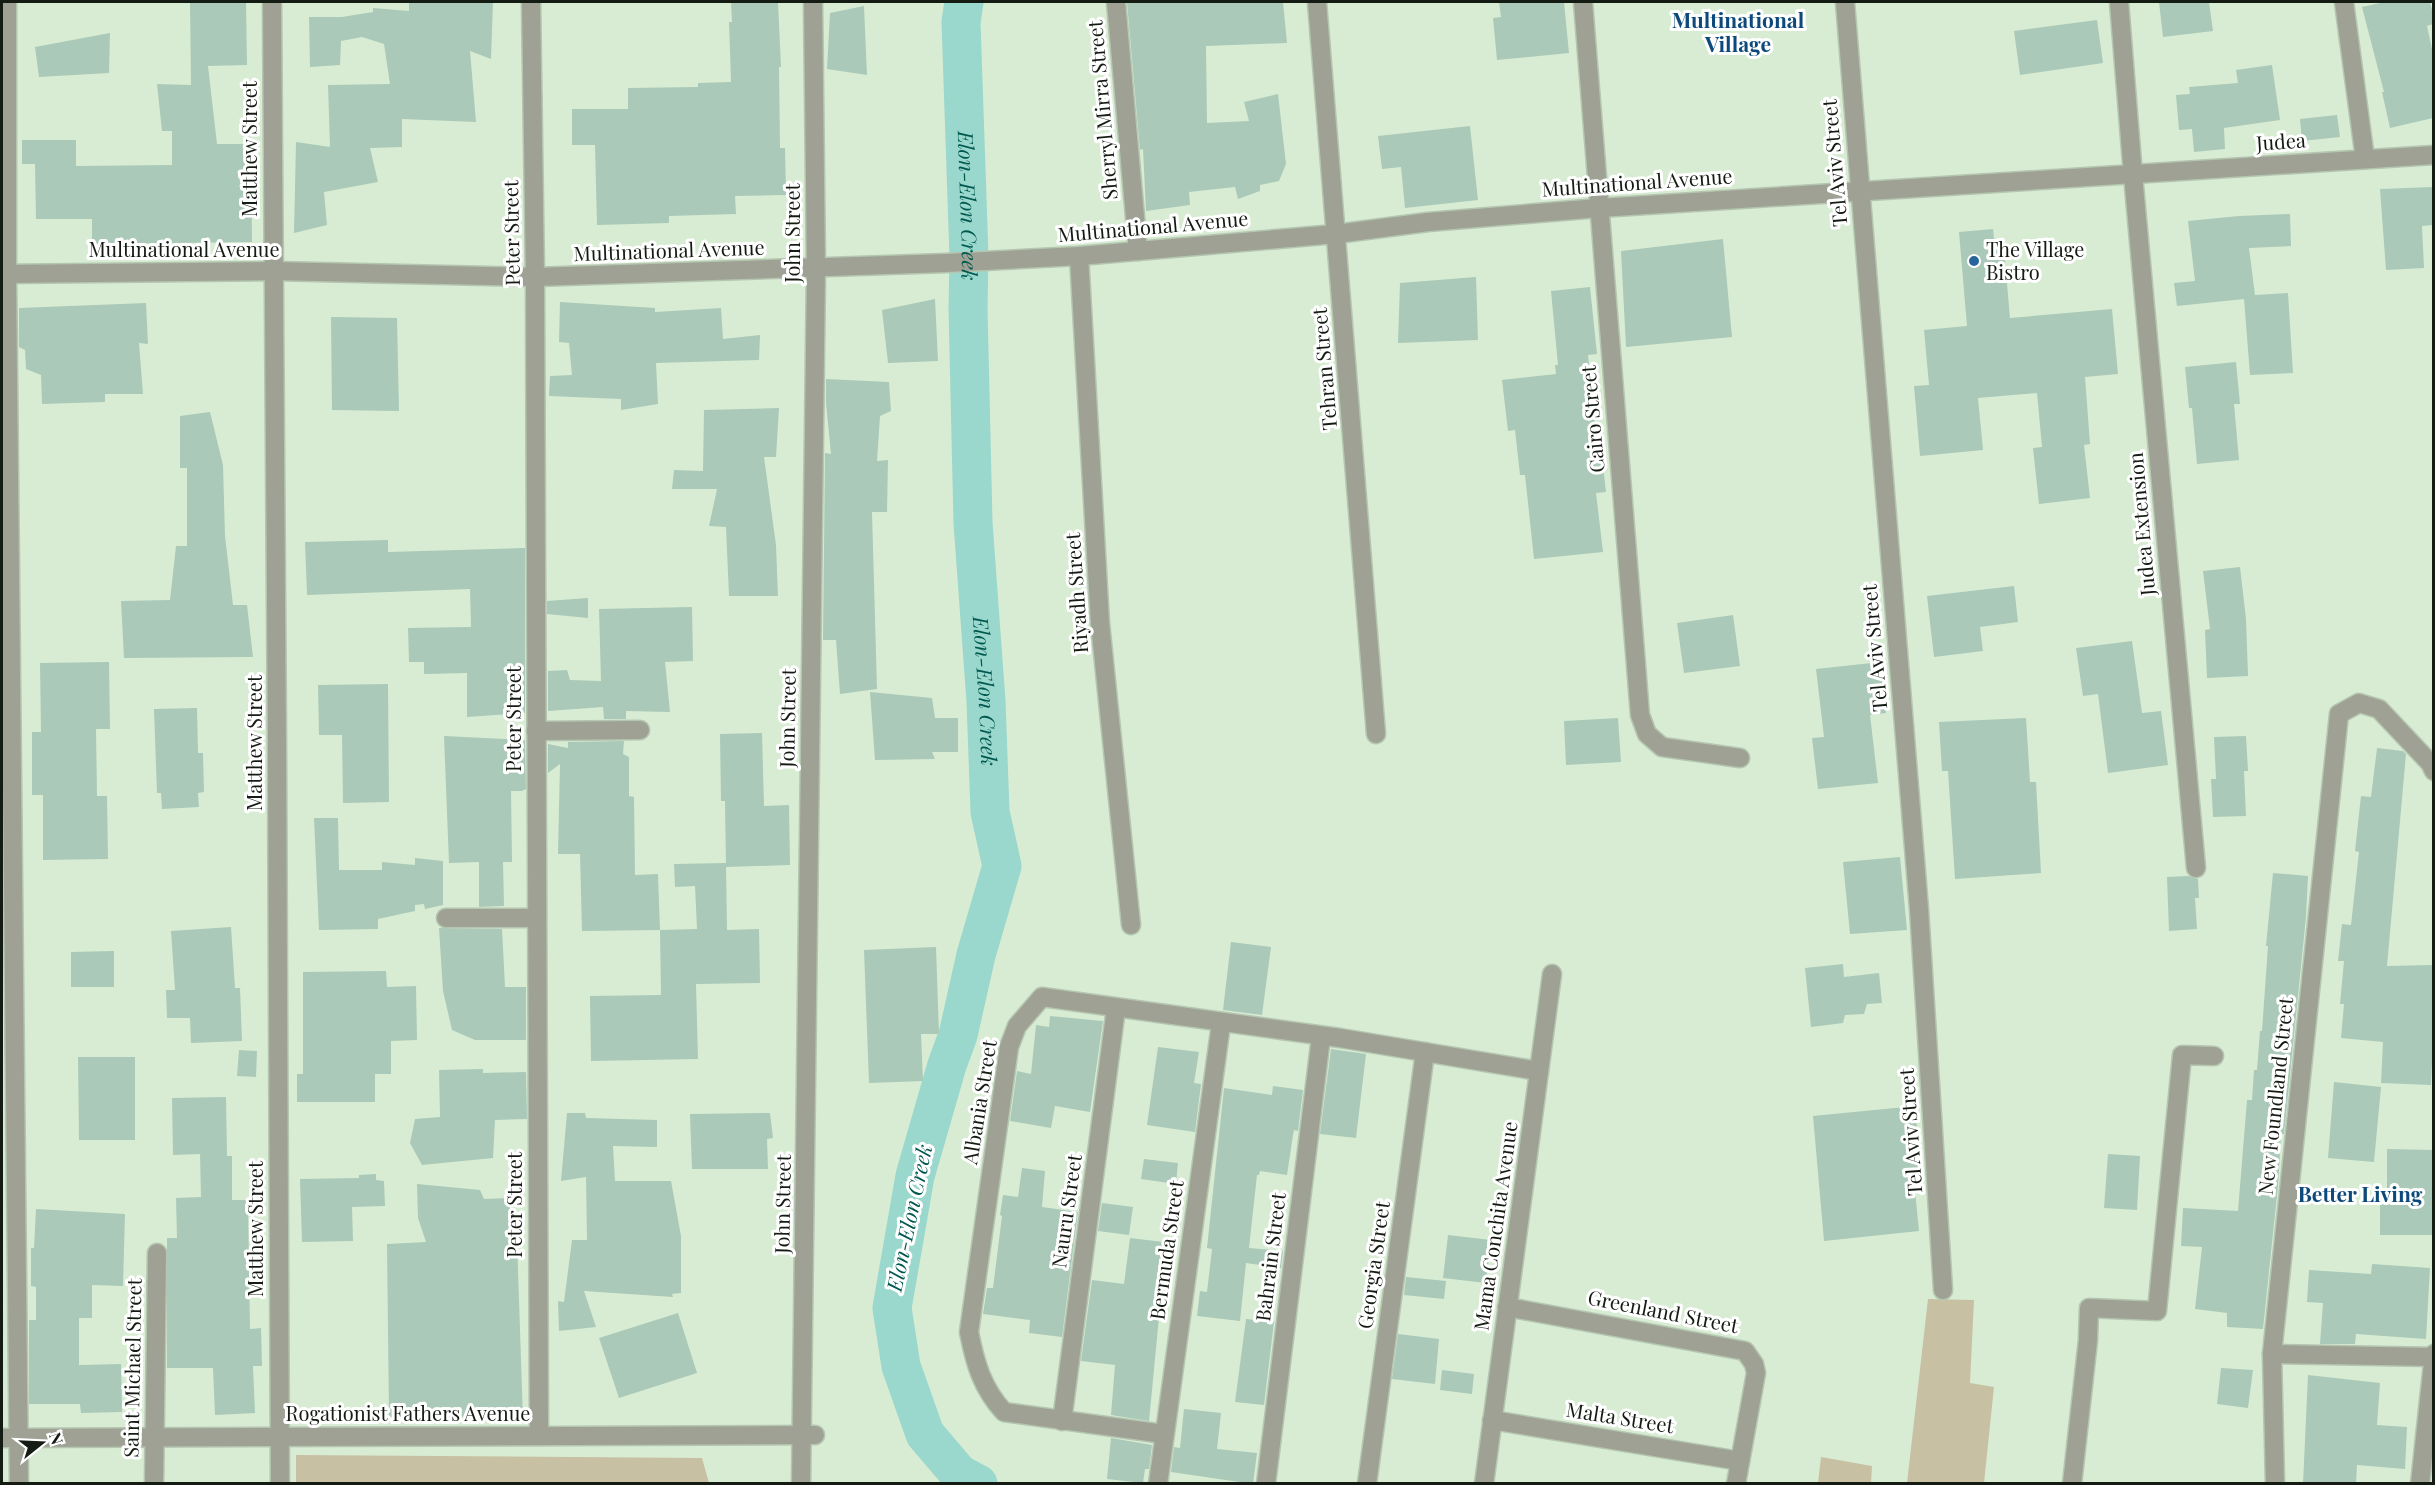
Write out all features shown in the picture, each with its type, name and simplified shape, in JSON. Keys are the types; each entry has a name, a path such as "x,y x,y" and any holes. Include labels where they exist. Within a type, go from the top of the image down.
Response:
{"street":[{"path":"7,2 4,274 10,1438 20,1484"},
{"name":"Matthew Street","path":"272,2 280,1484"},
{"name":"Peter Street","path":"531,2 535,277 539,1436"},
{"name":"John Street","path":"801,1484 809,1436 816,269 813,2"},
{"name":"Sherryl Mirra Street","path":"1116,2 1138,251"},
{"name":"Tehran Street","path":"1317,2 1376,734"},
{"name":"Cairo Street","path":"1583,2 1640,715 1647,734 1662,747 1740,758"},
{"name":"Tel Aviv Street","path":"1845,2 1919,909 1943,1290"},
{"path":"2119,2 2133,175"},
{"path":"2344,2 2365,159"},
{"name":"Judea","path":"2133,175 2433,155"},
{"name":"Multinational Avenue","path":"4,274 274,271 535,277 979,262 1079,256 1336,234 1428,222 1599,208 2133,175"},
{"name":"Judea Extension","path":"2133,175 2196,868"},
{"name":"Riyadh Street","path":"1079,256 1101,623 1131,925"},
{"name":"New Foundland Street","path":"2275,1484 2272,1354 2339,714 2360,703 2379,709 2430,763 2433,771"},
{"path":"536,731 640,730"},
{"path":"446,918 537,918"},
{"name":"Mama Conchita Avenue","path":"1484,1484 1552,974"},
{"name":"Albania Street","path":"1164,1434 1004,1412 989,1396 974,1359 969,1332 1009,1047 1017,1026 1042,997 1221,1024 1322,1036 1539,1071"},
{"name":"Nauru Street","path":"1062,1420 1116,1008"},
{"name":"Bermuda Street","path":"1158,1484 1221,1024"},
{"name":"Bahrain Street","path":"1266,1484 1322,1036"},
{"name":"Georgia Street","path":"1367,1484 1425,1052"},
{"path":"2072,1484 2088,1340 2089,1308 2157,1311 2182,1055 2214,1056"},
{"name":"Saint Michael Street","path":"154,1484 157,1253"},
{"name":"Greenland Street","path":"1507,1307 1745,1351 1754,1364 1756,1372 1736,1484"},
{"path":"2272,1354 2433,1356 2420,1484"},
{"name":"Malta Street","path":"1492,1419 1740,1461"},
{"name":"Rogationist Fathers Avenue","path":"10,1438 809,1436"}],"shaded area":[{"path":"1928,1299 1974,1300 1970,1383 1994,1387 1984,1483 1907,1483"},
{"path":"296,1455 702,1458 709,1483 296,1483"},
{"path":"1821,1457 1872,1466 1871,1483 1818,1483"}],"building":[{"path":"190,2 246,2 247,65 208,66 217,144 251,144 252,242 92,244 92,219 36,219 35,164 22,164 22,140 76,140 76,166 172,165 172,131 162,131 157,84 191,85"},
{"path":"409,2 493,2 491,59 470,51 476,122 402,119 402,147 370,148 378,182 324,192 327,225 294,233 296,142 330,147 328,85 390,84 384,44 362,37 341,41 340,65 310,67 309,17 342,17 373,12 373,8 409,11"},
{"path":"731,2 778,2 781,67 779,67 780,148 785,148 786,195 735,196 736,214 669,216 669,223 597,225 595,145 572,145 572,109 628,109 628,88 698,87 698,83 731,82 729,22 732,22"},
{"path":"1127,2 1283,2 1287,43 1206,46 1207,123 1249,121 1244,102 1278,94 1286,164 1279,181 1260,185 1260,191 1238,199 1235,187 1189,192 1190,205 1146,211 1143,149 1140,150"},
{"path":"1499,2 1564,2 1569,53 1497,60 1493,18 1501,17"},
{"path":"2159,2 2209,2 2213,31 2163,37"},
{"path":"2385,2 2430,2 2433,14 2433,24 2427,26 2433,54 2433,118 2390,128 2382,92 2384,92 2362,7"},
{"path":"864,6 867,75 827,69 830,13"},
{"path":"2097,20 2103,63 2020,75 2014,31"},
{"path":"110,33 109,73 39,77 35,47"},
{"path":"2272,65 2280,120 2224,128 2225,149 2194,152 2192,129 2179,130 2176,95 2190,94 2189,87 2238,83 2236,70"},
{"path":"2337,115 2340,137 2302,141 2300,119"},
{"path":"1470,126 1478,200 1405,208 1401,167 1382,169 1378,136"},
{"path":"2433,187 2433,225 2422,226 2424,268 2386,270 2380,189"},
{"path":"2290,214 2291,246 2249,248 2255,295 2288,293 2293,373 2250,375 2244,299 2177,306 2174,283 2195,281 2188,221"},
{"path":"1993,229 1994,239 2003,238 2010,318 2112,309 2118,374 2085,377 2090,444 2084,445 2090,498 2039,504 2033,448 2042,447 2037,393 1978,398 1983,450 1920,456 1914,386 1929,385 1924,330 1967,326 1959,232"},
{"path":"1723,239 1732,337 1626,347 1621,251"},
{"path":"1476,277 1478,340 1398,343 1400,283"},
{"path":"1590,287 1597,354 1588,355 1596,432 1599,432 1606,492 1596,493 1603,552 1534,559 1525,475 1520,475 1515,430 1508,431 1502,380 1556,374 1555,365 1558,365 1551,291"},
{"path":"935,299 938,361 888,363 882,310"},
{"path":"560,302 655,308 655,312 721,308 723,339 760,335 759,360 656,363 658,404 621,410 621,399 549,396 550,376 572,375 569,343 559,342"},
{"path":"146,303 148,344 139,343 143,394 105,394 105,402 42,404 41,375 26,369 25,350 19,347 19,308"},
{"path":"331,317 397,318 399,411 332,410"},
{"path":"2236,362 2240,404 2234,404 2239,460 2197,464 2192,408 2189,408 2185,367"},
{"path":"826,379 889,382 891,411 880,416 877,461 888,460 887,512 872,512 877,689 840,694 836,640 823,640 825,453 831,454"},
{"path":"779,408 776,457 764,457 776,545 778,596 729,596 726,527 709,526 717,489 672,489 674,470 703,471 704,410"},
{"path":"210,412 223,465 225,536 233,605 247,605 253,657 124,658 121,601 170,600 176,546 187,546 187,468 180,468 180,416"},
{"path":"388,540 388,552 525,548 525,713 467,717 467,673 424,674 424,662 409,662 408,628 471,627 470,589 307,595 305,542"},
{"path":"2240,567 2246,619 2248,676 2207,678 2205,630 2210,629 2203,571"},
{"path":"2014,586 2018,622 1980,627 1983,651 1934,657 1927,596"},
{"path":"588,598 588,618 547,614 547,601"},
{"path":"692,607 693,661 665,662 670,712 626,711 626,719 604,719 603,707 548,711 548,671 567,670 570,680 601,681 599,609"},
{"path":"1733,615 1740,666 1684,673 1677,623"},
{"path":"2132,641 2142,713 2161,711 2168,765 2108,773 2098,694 2083,696 2076,648"},
{"path":"109,662 110,729 96,729 97,796 107,796 108,859 43,860 43,795 32,795 32,732 41,732 40,663"},
{"path":"1881,662 1886,713 1870,715 1878,783 1818,789 1812,738 1824,737 1816,669"},
{"path":"388,684 389,802 343,803 342,735 319,735 318,685"},
{"path":"870,692 932,698 935,718 958,718 958,752 932,752 935,759 875,760"},
{"path":"197,708 198,753 203,753 204,792 198,793 199,807 162,809 161,793 157,793 154,709"},
{"path":"1618,718 1621,762 1566,765 1564,721"},
{"path":"2026,718 2030,782 2036,782 2041,873 1955,879 1948,771 1942,771 1939,722"},
{"path":"762,733 764,806 789,805 790,865 726,867 725,801 721,801 720,734"},
{"path":"444,736 525,740 526,789 511,791 512,862 503,862 504,906 479,907 479,862 449,863"},
{"path":"2246,736 2248,771 2244,771 2246,816 2213,817 2211,779 2216,779 2214,737"},
{"path":"624,741 623,754 629,757 629,796 634,797 635,875 658,874 660,930 582,931 580,854 558,854 560,764 548,773 548,744 568,748 568,742"},
{"path":"2377,748 2403,751 2406,754 2387,966 2433,965 2431,1085 2381,1083 2383,1042 2341,1038 2344,1004 2340,1004 2344,961 2338,961 2342,924 2351,925 2359,852 2355,851 2361,796 2371,797"},
{"path":"314,818 338,818 339,870 382,870 382,862 415,865 415,858 443,861 443,905 425,909 424,904 415,905 415,911 378,919 378,929 319,930"},
{"path":"1900,857 1907,930 1850,934 1843,862"},
{"path":"726,863 727,930 759,929 760,983 696,984 698,1059 591,1061 590,996 661,995 660,930 697,929 695,886 675,887 674,864"},
{"path":"2273,873 2308,876 2306,917 2284,1134 2281,1134 2263,1329 2227,1327 2227,1313 2195,1309 2202,1247 2181,1246 2183,1208 2238,1211 2247,1100 2252,1100 2254,1070 2257,1070 2260,1031 2262,1031 2268,946 2266,946"},
{"path":"2188,876 2198,879 2199,898 2195,898 2197,929 2169,931 2167,877"},
{"path":"231,927 235,988 240,988 242,1041 191,1043 190,1018 167,1018 166,990 175,990 171,931"},
{"path":"439,928 502,929 505,987 526,987 526,1040 475,1040 452,1030 443,991"},
{"path":"1231,942 1271,947 1262,1015 1223,1010"},
{"path":"936,947 939,1034 921,1034 923,1081 869,1083 864,950"},
{"path":"114,951 114,987 71,987 71,952"},
{"path":"1843,964 1844,977 1879,973 1882,1003 1867,1004 1864,1014 1845,1015 1843,1023 1811,1027 1805,968"},
{"path":"386,971 387,987 416,986 417,1040 391,1041 391,1074 375,1074 375,1102 297,1102 297,1074 303,1074 303,972"},
{"path":"1050,1016 1103,1021 1090,1112 1055,1106 1051,1128 1010,1121 1017,1071 1031,1074 1036,1025 1049,1027"},
{"path":"1158,1047 1199,1052 1194,1083 1201,1084 1195,1132 1147,1125"},
{"path":"1331,1049 1366,1054 1356,1138 1320,1134"},
{"path":"239,1050 257,1051 256,1077 237,1076"},
{"path":"78,1057 135,1057 135,1140 79,1140"},
{"path":"483,1069 483,1073 526,1072 527,1119 495,1120 493,1158 422,1165 410,1143 415,1119 440,1117 439,1070"},
{"path":"2334,1082 2381,1087 2374,1162 2328,1158"},
{"path":"1273,1086 1303,1090 1298,1131 1294,1130 1287,1175 1260,1171 1257,1175 1249,1248 1283,1251 1281,1268 1246,1263 1240,1321 1197,1316 1200,1291 1207,1292 1212,1249 1207,1248 1224,1088 1272,1095"},
{"path":"226,1097 227,1156 232,1156 232,1200 248,1200 250,1329 261,1328 262,1366 253,1366 255,1413 215,1415 213,1368 167,1368 167,1238 177,1238 176,1198 201,1197 200,1154 173,1155 172,1098"},
{"path":"1915,1106 1921,1170 1913,1170 1919,1231 1824,1241 1813,1116"},
{"path":"567,1113 585,1113 586,1118 657,1120 657,1147 613,1146 615,1181 671,1181 681,1236 681,1293 672,1294 673,1297 584,1291 596,1327 559,1331 558,1301 564,1302 572,1240 587,1240 586,1177 561,1181"},
{"path":"770,1113 773,1138 767,1139 768,1169 692,1169 690,1114"},
{"path":"2387,1149 2433,1150 2433,1235 2380,1235 2380,1201 2387,1201"},
{"path":"2108,1154 2140,1156 2137,1210 2104,1208"},
{"path":"1144,1159 1178,1163 1176,1184 1141,1179"},
{"path":"1022,1168 1045,1171 1042,1207 1078,1212 1062,1337 1029,1333 1030,1320 983,1314 987,1288 993,1288 1003,1195 1018,1197"},
{"path":"376,1174 376,1180 384,1181 385,1206 352,1207 353,1241 302,1242 300,1179 359,1178 359,1175"},
{"path":"417,1184 480,1190 484,1199 510,1198 511,1240 517,1240 523,1419 446,1421 389,1417 387,1244 426,1242 418,1218"},
{"path":"1102,1203 1133,1207 1129,1235 1098,1231"},
{"path":"36,1209 125,1214 123,1286 92,1285 92,1318 79,1318 79,1365 121,1364 122,1412 81,1413 80,1404 29,1404 29,1320 36,1320 36,1287 31,1286 31,1248 34,1248"},
{"path":"1448,1235 1491,1240 1486,1283 1443,1278"},
{"path":"1130,1238 1172,1243 1168,1278 1166,1278 1162,1308 1160,1307 1149,1421 1111,1415 1115,1365 1081,1361 1092,1280 1124,1284"},
{"path":"2372,1264 2430,1268 2426,1339 2356,1334 2355,1344 2320,1344 2323,1303 2307,1302 2309,1270 2371,1274"},
{"path":"1406,1277 1446,1281 1444,1299 1404,1295"},
{"path":"678,1313 697,1373 619,1398 599,1338"},
{"path":"1246,1319 1274,1322 1264,1405 1235,1402"},
{"path":"1398,1334 1439,1339 1435,1384 1392,1379"},
{"path":"2221,1368 2253,1370 2248,1408 2217,1404"},
{"path":"1442,1370 1474,1374 1472,1394 1440,1390"},
{"path":"2308,1375 2380,1383 2377,1425 2407,1427 2405,1469 2357,1465 2356,1484 2303,1484"},
{"path":"1184,1409 1221,1413 1217,1449 1257,1453 1253,1484 1171,1472 1174,1447 1180,1448"},
{"path":"1111,1438 1152,1445 1149,1469 1145,1469 1143,1483 1107,1479"}],"waterway":[{"name":"Elon-Elon Creek","path":"964,2 961,22 969,257 973,523 986,701 990,812 1002,866 976,955 958,1035 915,1176 892,1308 901,1366 925,1434 959,1474 978,1484"}],"place":[{"name":"The Village Bistro","path":"1974,261"}],"district":[{"name":"Multinational Village","path":"1738,33"},
{"name":"Better Living","path":"2360,1195"}]}
